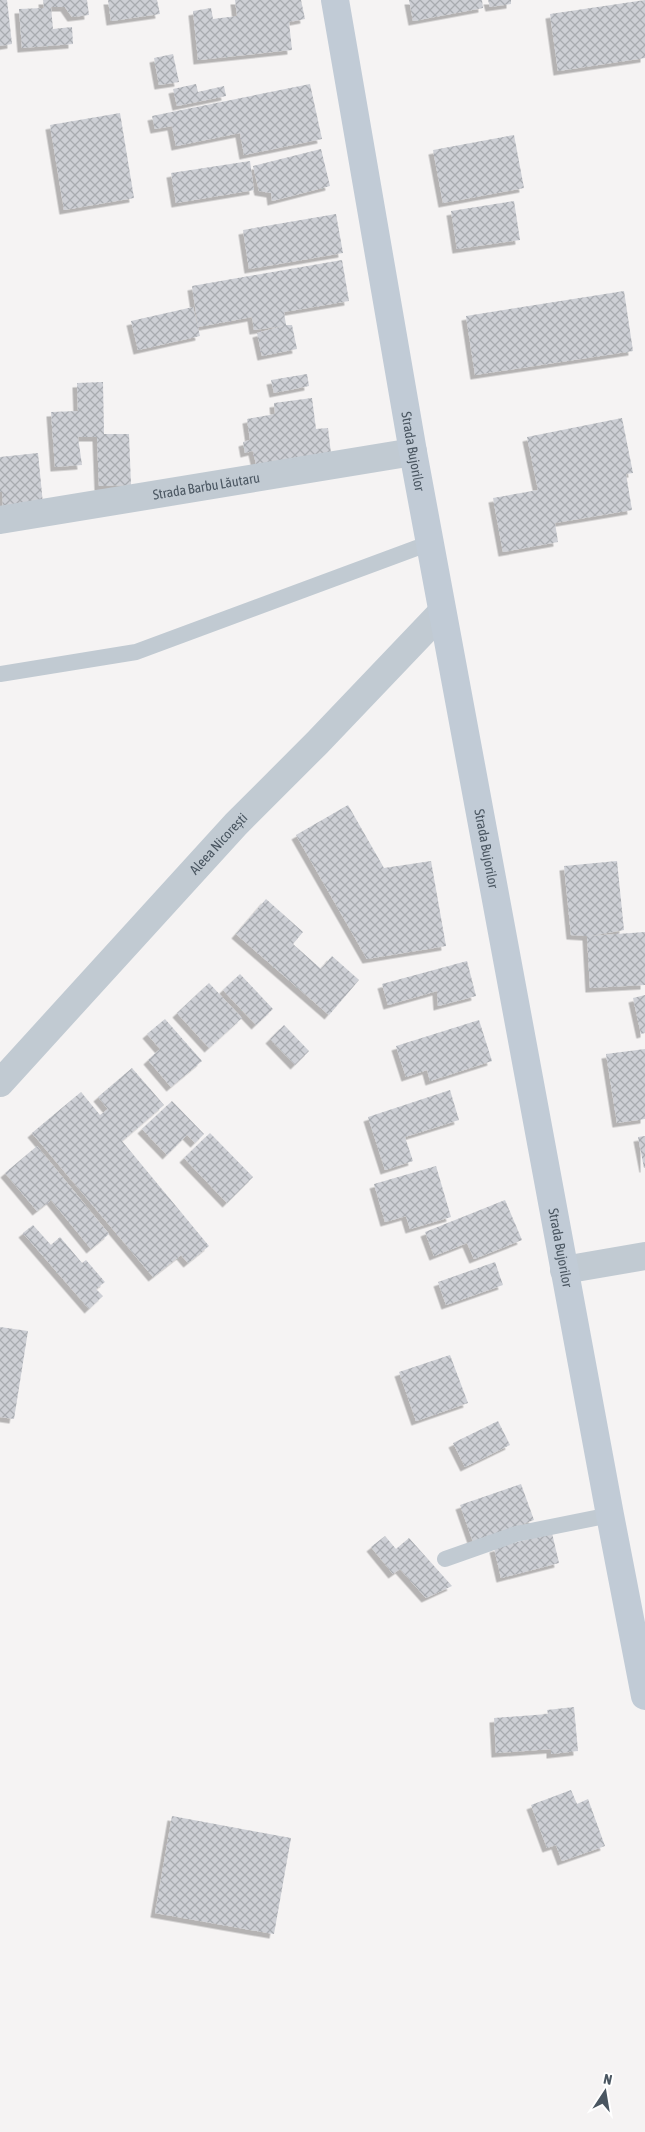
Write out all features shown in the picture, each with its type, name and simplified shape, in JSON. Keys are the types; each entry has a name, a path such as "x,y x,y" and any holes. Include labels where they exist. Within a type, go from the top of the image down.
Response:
{"main road":[{"name":"Strada Bujorilor","path":"335,0 412,452 645,1696"}],"street":[{"name":"Strada Barbu Lăutaru","path":"0,520 412,452"},
{"name":"Aleea Nicorești","path":"0,1083 236,824 317,743 442,612"},
{"path":"564,1270 645,1256"}],"lane":[{"path":"0,674 136,652 430,543"},
{"path":"445,1559 516,1534 610,1515"}],"building":[{"path":"0,0 7,0 12,44 0,46"},
{"path":"43,0 87,0 89,15 72,17 65,7 51,7 53,29 72,27 73,44 22,48 19,9 44,8"},
{"path":"108,0 157,0 160,14 111,21"},
{"path":"235,0 301,0 305,19 289,22 292,50 198,60 193,11 211,8 213,19 237,16"},
{"path":"409,0 482,0 483,8 413,21"},
{"path":"488,0 511,0 511,4 490,7"},
{"path":"645,0 645,58 558,71 550,14"},
{"path":"173,54 179,82 159,85 154,58"},
{"path":"196,84 198,92 224,86 226,96 177,106 173,89"},
{"path":"310,84 322,139 244,155 240,133 176,146 172,126 155,129 152,116"},
{"path":"120,113 134,198 64,210 50,125"},
{"path":"514,135 524,188 443,203 433,150"},
{"path":"321,149 330,186 272,201 271,193 259,191 253,166"},
{"path":"250,161 254,190 176,203 171,173"},
{"path":"514,201 520,240 457,249 451,211"},
{"path":"336,214 343,253 249,269 243,230"},
{"path":"342,260 349,301 284,312 286,325 292,325 297,349 262,356 257,333 283,326 254,330 252,317 198,327 192,286"},
{"path":"624,291 633,351 475,375 466,316"},
{"path":"193,307 200,336 138,350 131,321"},
{"path":"307,374 309,386 274,393 271,380"},
{"path":"103,382 104,434 129,434 131,485 99,486 97,437 78,437 82,465 55,467 51,412 78,411 77,383"},
{"path":"312,398 316,429 328,428 332,462 258,473 253,451 245,453 243,442 250,440 247,419 275,414 274,403"},
{"path":"622,418 633,473 626,474 632,510 555,523 558,542 503,552 493,498 538,490 527,437"},
{"path":"38,453 43,504 3,509 2,492 0,492 0,457"},
{"path":"348,805 384,868 431,861 446,946 367,959 296,835"},
{"path":"617,861 624,930 590,936 645,932 645,985 590,988 587,936 571,935 564,866"},
{"path":"266,899 303,932 293,944 321,969 332,956 359,980 329,1015 236,934"},
{"path":"467,961 476,996 438,1006 437,991 388,1005 382,984"},
{"path":"240,974 273,1009 256,1025 223,990"},
{"path":"209,983 242,1018 209,1048 177,1013"},
{"path":"645,995 645,1033 641,1034 633,998"},
{"path":"165,1019 202,1061 171,1087 148,1060 160,1049 147,1034"},
{"path":"479,1020 492,1061 430,1081 427,1070 406,1077 396,1046"},
{"path":"284,1025 309,1051 295,1065 270,1039"},
{"path":"645,1049 645,1119 617,1123 606,1054"},
{"path":"132,1068 164,1105 122,1141 209,1246 188,1263 181,1255 153,1277 32,1133 81,1092 100,1115 108,1109 98,1097"},
{"path":"450,1090 459,1120 405,1137 413,1161 385,1170 368,1117"},
{"path":"172,1101 204,1134 195,1143 187,1135 167,1155 142,1129"},
{"path":"210,1133 253,1177 227,1203 184,1158"},
{"path":"645,1136 645,1168 644,1168 638,1137"},
{"path":"37,1146 109,1234 91,1249 51,1200 37,1211 5,1173"},
{"path":"436,1166 451,1217 410,1229 406,1216 385,1222 374,1184"},
{"path":"505,1200 522,1240 474,1259 467,1243 434,1256 425,1232"},
{"path":"33,1225 51,1245 60,1237 82,1263 86,1260 105,1282 96,1289 103,1296 89,1309 23,1233"},
{"path":"495,1262 503,1285 446,1305 438,1282"},
{"path":"0,1327 28,1331 14,1419 0,1417"},
{"path":"450,1355 468,1403 416,1421 399,1372"},
{"path":"498,1421 510,1445 465,1467 453,1443"},
{"path":"521,1484 534,1520 473,1542 460,1505"},
{"path":"552,1533 559,1563 501,1578 494,1548"},
{"path":"385,1536 396,1549 409,1538 452,1586 426,1598 400,1569 393,1574 371,1547"},
{"path":"574,1707 578,1751 551,1754 551,1749 496,1753 494,1718 548,1714 547,1710"},
{"path":"571,1790 577,1804 588,1799 605,1846 562,1861 556,1845 547,1848 531,1805"},
{"path":"172,1816 291,1838 274,1934 155,1913"}]}
